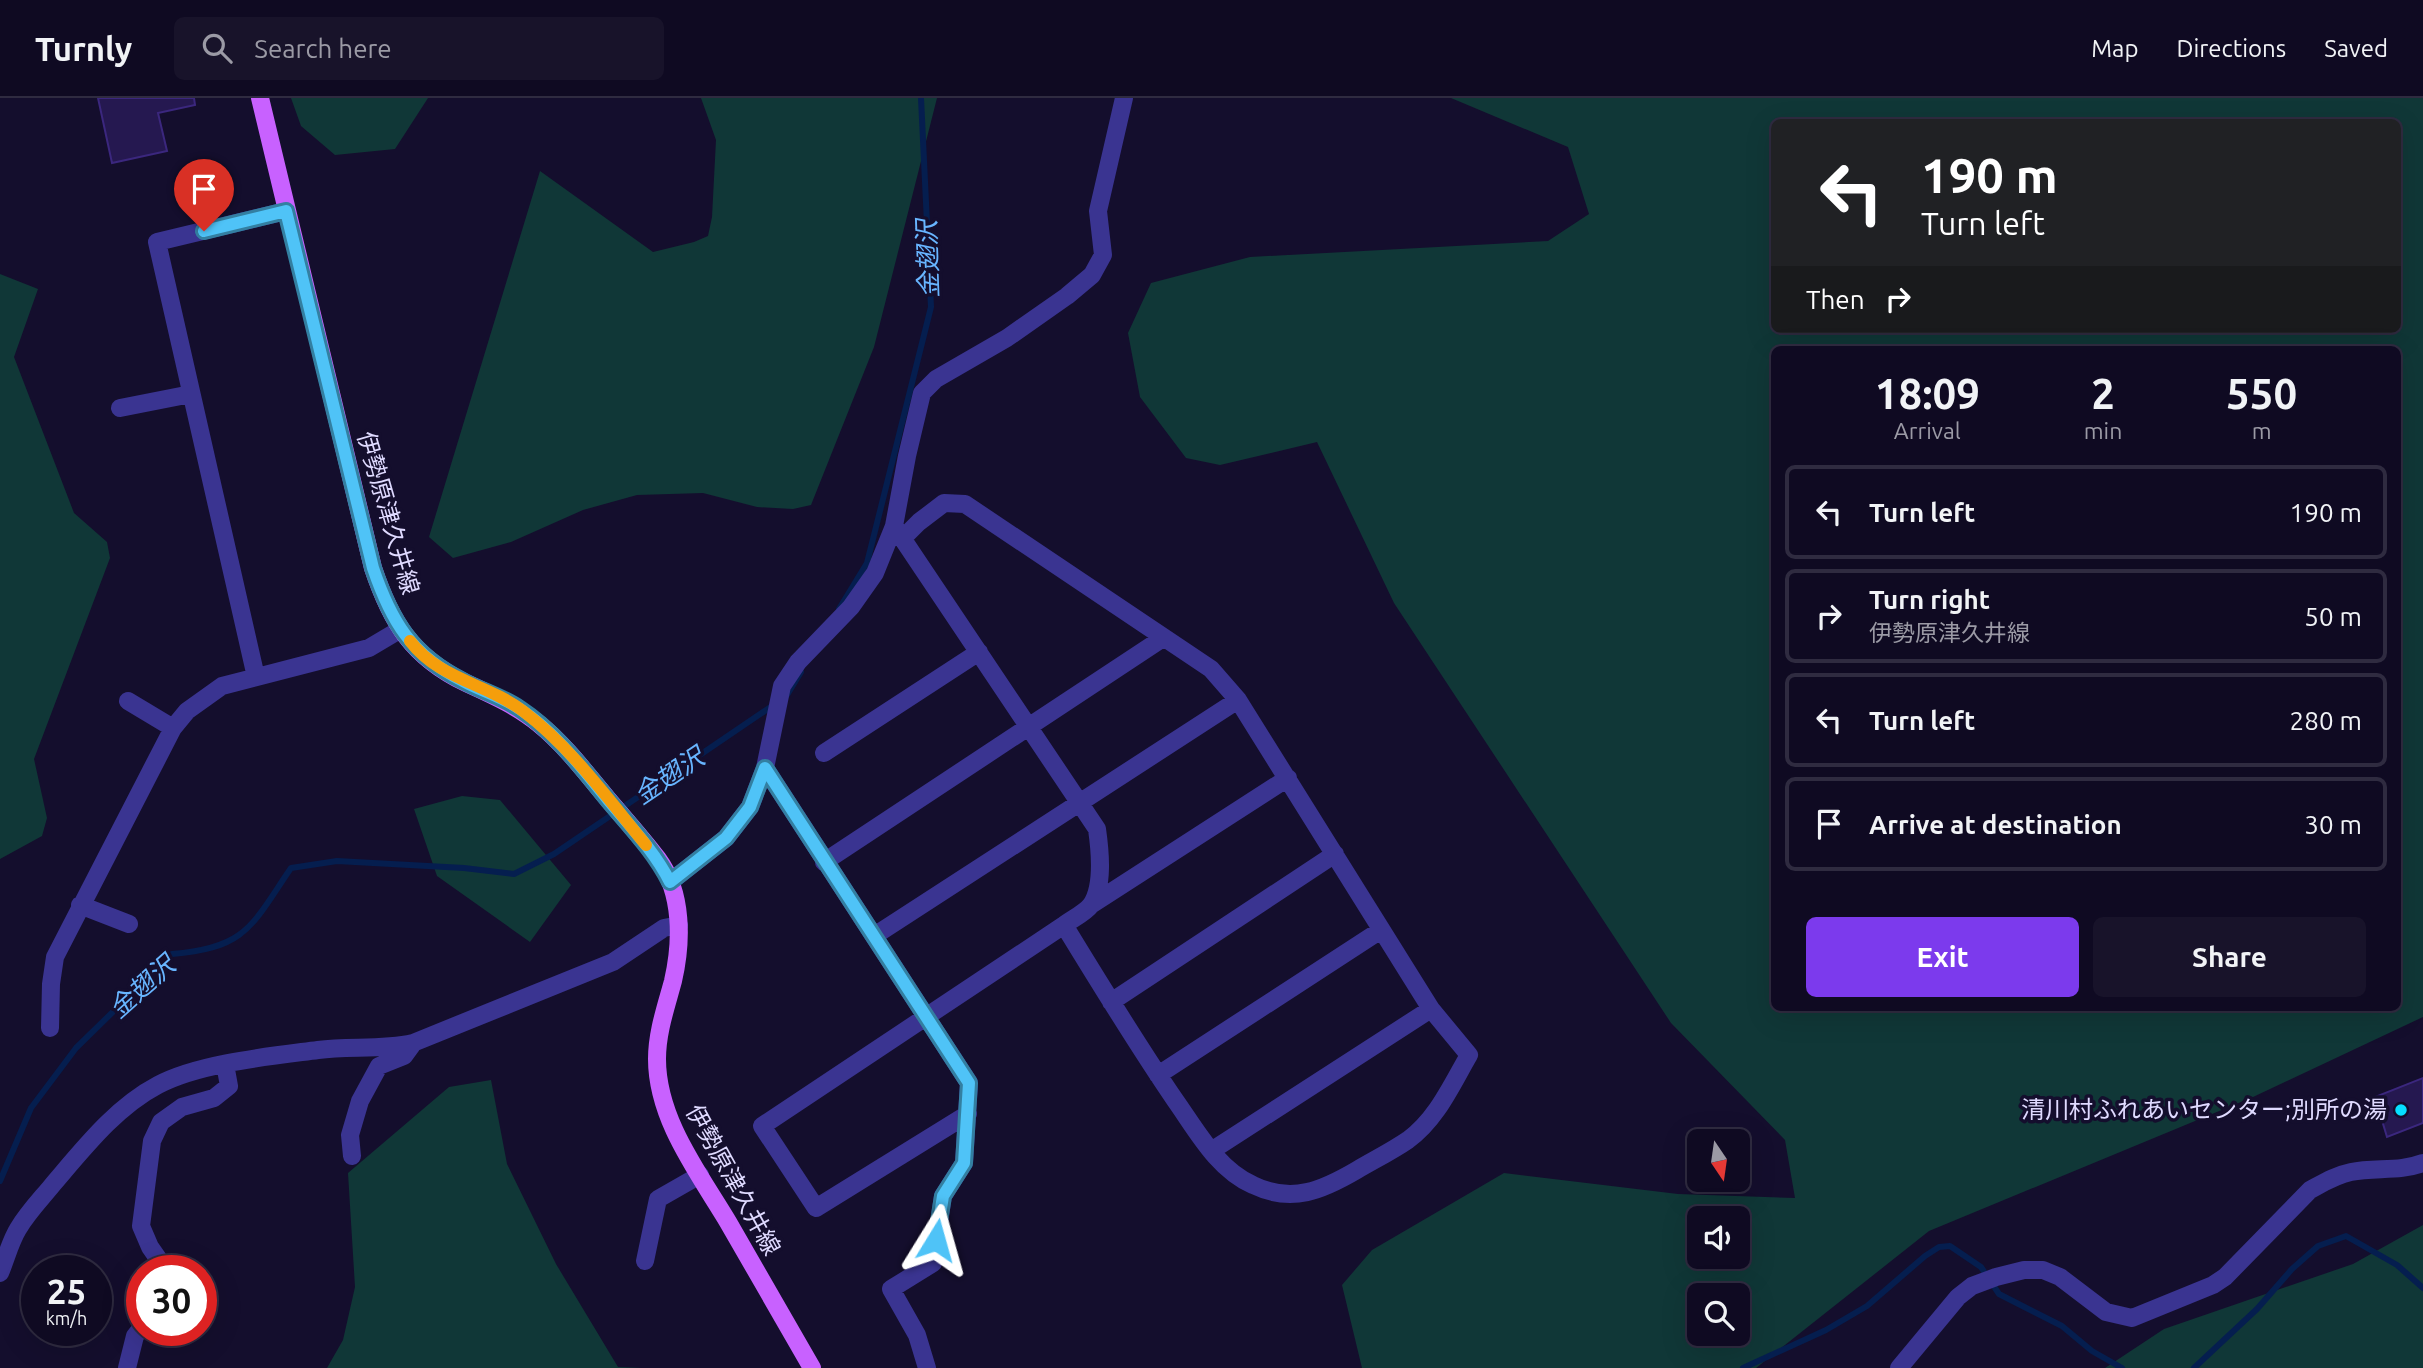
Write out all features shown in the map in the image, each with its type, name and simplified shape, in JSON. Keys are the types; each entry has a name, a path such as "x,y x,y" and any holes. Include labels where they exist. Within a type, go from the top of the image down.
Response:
{"main road":[{"name":"伊勢原津久井線","path":"260,98 373,568 385,603 415,648 439,668 520,708 542,726 583,769 660,861 670,882 679,925 678,952 658,1036 660,1092 669,1119 700,1175 813,1368"}],"street":[{"path":"670,882 726,838 750,807 765,768 782,686 798,662 851,607 899,532 922,393 936,379 1007,338 1092,275 1103,255 1098,211 1124,98"},
{"path":"256,677 157,242 286,211"},
{"path":"120,408 191,394"},
{"path":"899,532 919,522 944,503 965,504 1211,669 1238,700 1431,1009 1469,1055 1433,1116 1409,1139 1328,1187 1307,1193 1285,1194 1254,1186 1233,1173 1211,1151 1158,1075 1064,925"},
{"path":"899,532 1097,829 1101,852 1099,881 1091,905"},
{"path":"50,1028 55,957 173,728 187,711 222,686 369,648 401,629"},
{"path":"824,862 1163,638"},
{"path":"824,753 979,652"},
{"path":"874,936 1238,700"},
{"path":"128,701 173,728"},
{"path":"765,768 969,1083 964,1163 943,1196 933,1262 891,1289 917,1335 927,1368"},
{"path":"968,1114 817,1208 762,1126 1091,905 1288,778"},
{"path":"1111,1002 1335,854"},
{"path":"80,905 130,924"},
{"path":"0,1273 18,1229 34,1206 88,1144 132,1101 158,1085 176,1077 225,1064 325,1049 397,1047 413,1043 612,962 664,928 679,925"},
{"path":"1158,1075 1381,930"},
{"path":"1211,1151 1431,1009"},
{"path":"352,1156 350,1135 360,1101 379,1066 404,1056 413,1043"},
{"path":"156,1255 141,1226 152,1141 161,1122 182,1107 214,1098 229,1086 225,1064"},
{"path":"1899,1368 1958,1297 1983,1281 2024,1270 2043,1270 2060,1277 2099,1308 2116,1316 2132,1318 2213,1285 2225,1277 2310,1190 2322,1183 2349,1172 2405,1168 2423,1163"},
{"path":"645,1261 658,1199 700,1175"},
{"path":"127,1368 132,1346"}],"green space":[{"path":"291,98 428,98 395,149 335,155 301,126"},
{"path":"701,98 937,98 874,347 811,505 793,509 757,507 703,493 637,495 583,510 511,542 453,558 429,537 540,171 653,252 708,236 712,217 716,140"},
{"path":"1451,98 2423,98 2423,1017 2253,1097 1929,1231 1756,1368 1362,1368 1342,1285 1372,1250 1504,1173 1678,1194 1795,1198 1785,1140 1671,1023 1394,603 1317,442 1220,465 1186,458 1140,397 1128,333 1151,283 1250,257 1548,241 1589,214 1568,147"},
{"path":"0,274 38,289 14,357 74,513 107,542 110,558 34,759 47,818 42,836 0,859"},
{"path":"462,796 500,800 571,885 530,942 437,876 414,809"},
{"path":"491,1080 507,1164 556,1264 618,1367 642,1368 327,1368 343,1340 355,1287 348,1173 449,1087"},
{"path":"2423,1225 2423,1368 2105,1368 2164,1329 2353,1264"}],"building":[{"path":"98,98 194,98 195,105 158,113 167,151 112,163"},
{"name":"清川村ふれあいセンター;別所の湯","path":"2423,1078 2423,1123 2387,1137 2375,1097"}],"waterway":[{"name":"金翅沢","path":"839,609 867,563 931,307 921,98"},
{"name":"金翅沢","path":"787,695 801,672"},
{"name":"金翅沢","path":"0,1181 31,1108 76,1048 172,954 217,946 245,930 256,919 291,868 337,861 464,868 514,874 554,854 775,704"},
{"path":"2194,1368 2257,1309 2292,1269 2318,1246 2346,1236 2397,1265 2423,1288"},
{"path":"1743,1368 1826,1330 1867,1306 1925,1256 1939,1247 1950,1246 1981,1267 1999,1294 2062,1326 2092,1351 2122,1368"}],"slow traffic":[{"path":"410,641 439,668 520,708 542,726 583,769 646,845"}],"place":[{"name":"清川村ふれあいセンター;別所の湯","path":"2401,1110"}],"route":[{"path":"204,231 286,211 373,568 385,603 415,648 439,668 520,708 542,726 583,769 660,861 670,882 726,838 750,807 765,768 969,1083 964,1163 943,1196 936,1240"}]}
